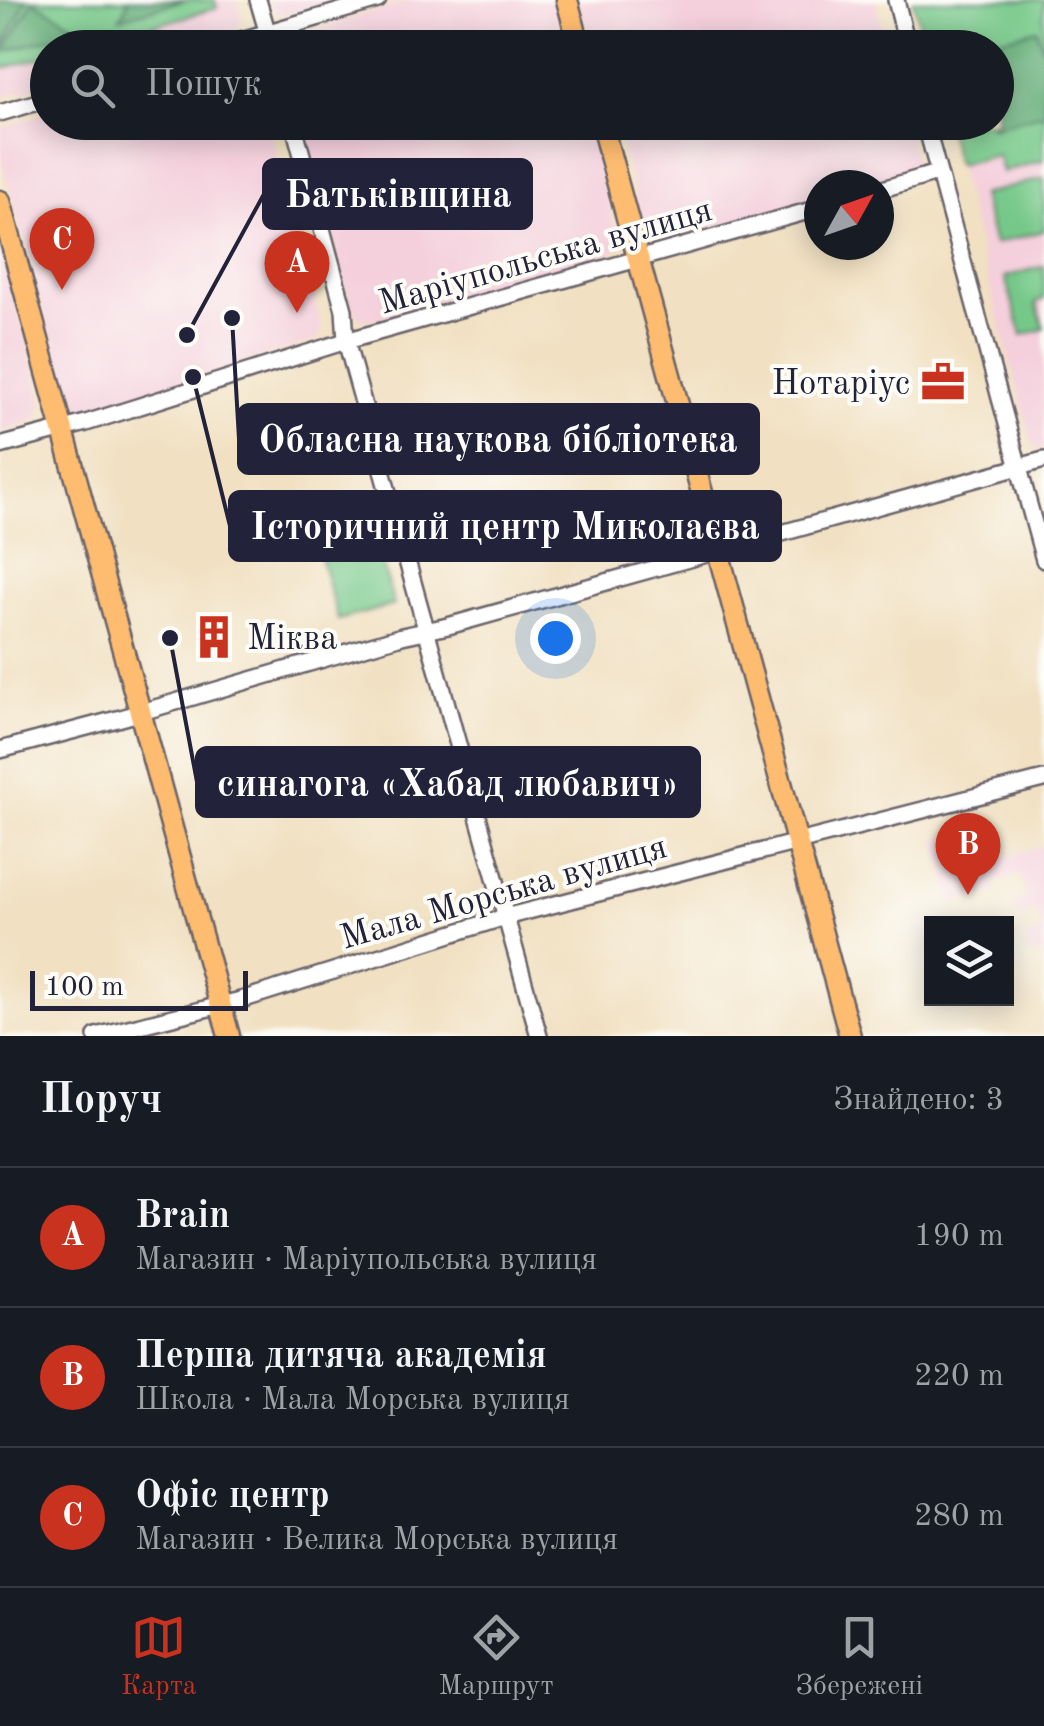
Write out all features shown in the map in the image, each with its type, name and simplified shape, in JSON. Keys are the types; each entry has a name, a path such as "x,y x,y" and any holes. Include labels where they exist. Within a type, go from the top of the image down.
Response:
{"main road":[{"path":"566,0 575,30"},
{"path":"606,140 850,1036"},
{"path":"0,200 228,1036"}],"street":[{"path":"258,0 267,30"},
{"path":"297,30 378,0"},
{"path":"896,0 904,30"},
{"path":"0,114 30,105"},
{"path":"297,140 344,310 346,341 538,1036"},
{"path":"929,140 1044,560"},
{"path":"894,186 937,173"},
{"name":"Маріупольська вулиця","path":"0,446 346,341 804,212"},
{"path":"0,750 1044,460"},
{"name":"Мала Морська вулиця","path":"96,1036 220,1005 505,916 1044,778"}],"shaded area":[{"path":"0,0 237,0 242,22 235,30 30,30 30,89 0,97"},
{"path":"268,0 334,0 283,15 276,14"},
{"path":"411,0 553,0 561,30 313,30"},
{"path":"578,0 875,0 883,30 587,30"},
{"path":"30,118 30,140 273,140 323,331 315,341 83,411 76,407 68,400 64,388 0,155 0,129"},
{"path":"305,140 593,140 620,243 613,253 371,321 361,319 351,309"},
{"path":"619,140 910,140 915,163 909,172 894,177 894,170 804,170 804,203 656,244 649,240"},
{"path":"1044,142 1044,451 1033,446 957,165"},
{"path":"0,244 43,402 37,419 0,433"},
{"path":"946,836 956,870 1044,846 1044,953 1030,957 1025,937 1042,932 1037,911 1017,916 1013,902 1026,898 1020,875 995,882 997,891 953,903 936,839"}],"green space":[{"path":"0,0 215,0 217,8 138,30 30,30 30,61 0,69"},
{"path":"0,0 27,0 1,49 0,47"},
{"path":"129,0 186,0 120,18"},
{"path":"913,0 1044,0 1044,160 1002,172 997,155 957,165 950,140 1014,140 1014,30 921,30"},
{"path":"33,1 82,29 30,30 30,44 3,52"},
{"path":"1037,29 1044,53 1044,113 1014,121 1014,35"},
{"path":"1044,178 1044,231 994,244 981,195"},
{"path":"1044,266 1044,299 1036,302 1044,329 1022,335 1005,277"},
{"path":"370,519 394,605 338,620 314,534"}],"place":[{"name":"Офіс центр","path":"62,290"},
{"name":"Brain","path":"297,313"},
{"name":"Обласна наукова бібліотека","path":"232,318"},
{"name":"Батьківщина","path":"187,335"},
{"name":"Історичний центр Миколаєва","path":"193,377"},
{"name":"Нотаріус","path":"943,382"},
{"name":"Міква","path":"214,637"},
{"name":"синагога «Хабад любавич»","path":"170,638"},
{"name":"Перша дитяча академія","path":"968,895"}]}
